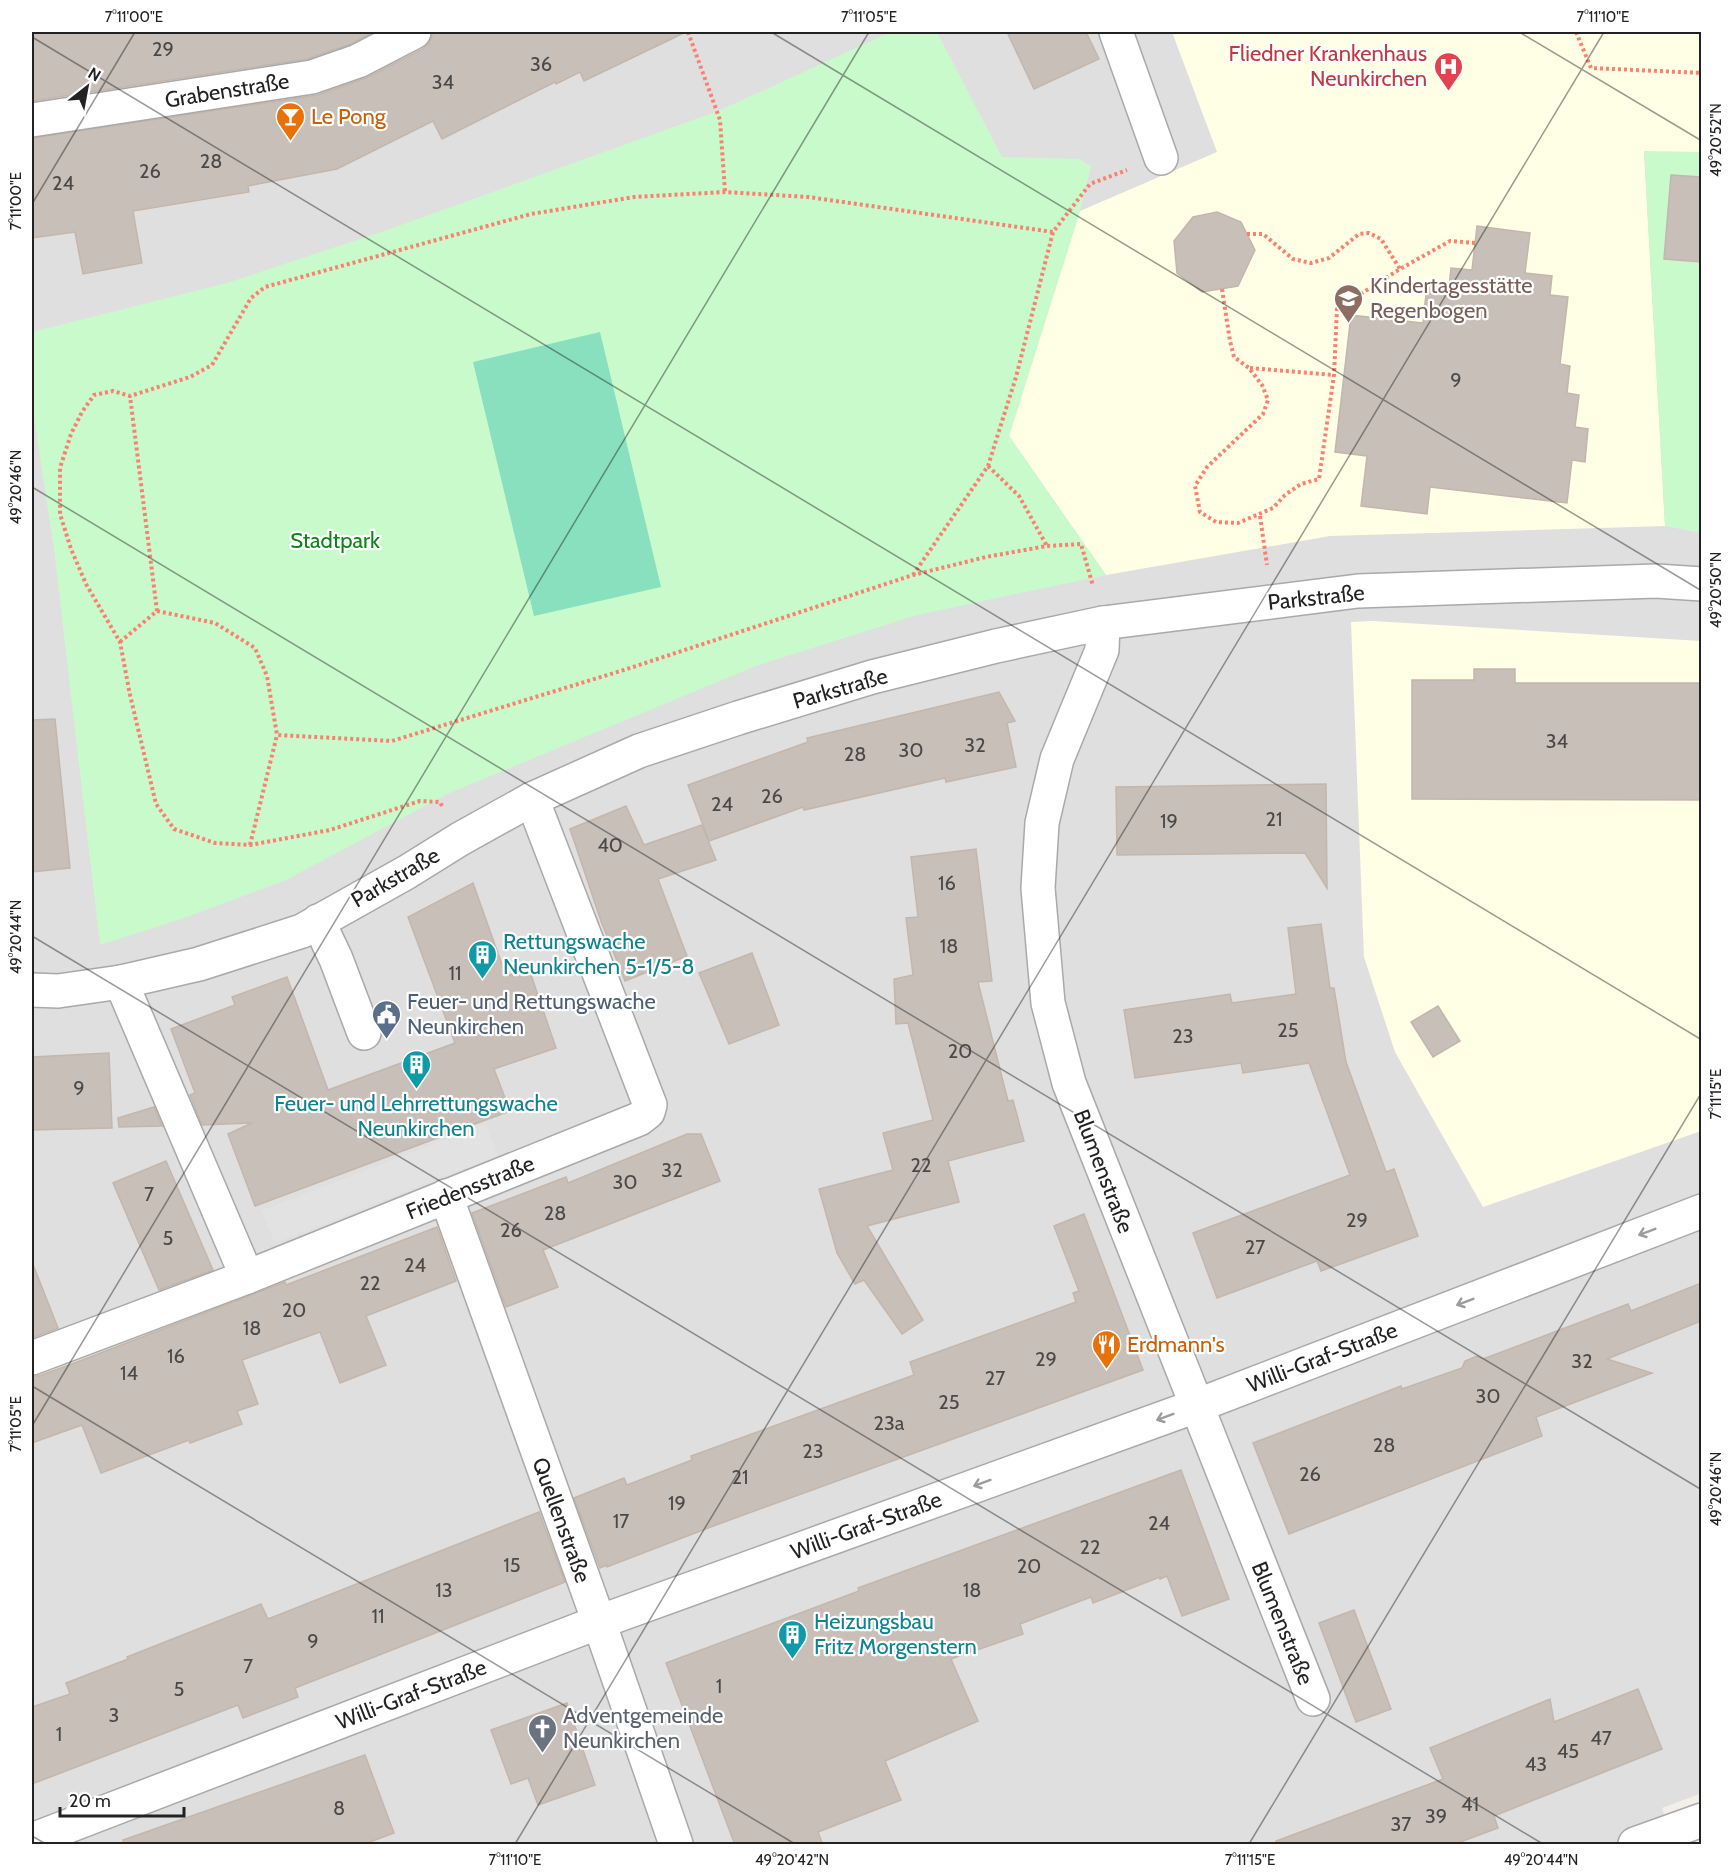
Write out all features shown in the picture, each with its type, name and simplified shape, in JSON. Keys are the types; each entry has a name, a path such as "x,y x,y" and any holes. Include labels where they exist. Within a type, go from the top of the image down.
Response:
{"street":[{"name":"Grabenstraße","path":"32,120 312,77 358,62 414,32"},
{"path":"1116,32 1161,158"},
{"name":"Parkstraße","path":"32,990 58,990 121,982 199,964 302,931 407,872 459,838 532,799 639,751 749,714 872,677 996,646 1103,623 1358,591 1656,581 1701,584"},
{"name":"Blumenstraße","path":"1103,623 1102,650 1057,759 1042,823 1038,888 1048,1003 1069,1083 1313,1699"},
{"name":"Friedensstraße","path":"32,1358 247,1277 639,1119 648,1112 650,1104 532,799"},
{"path":"318,921 336,959 364,1033"},
{"path":"121,982 247,1277"},
{"name":"Quellenstraße","path":"446,1196 599,1622 676,1845"},
{"name":"Willi-Graf-Straße","path":"32,1840 599,1622 1196,1406 1701,1211"},
{"path":"1635,1845 1700,1821"}],"path":[{"path":"688,32 720,120 724,192"},
{"path":"1576,32 1591,68 1701,73"},
{"path":"913,575 988,466 1016,377 1053,232 1090,184 1161,158"},
{"path":"459,838 440,802 420,801 330,830 250,845 215,843 174,829 156,804 120,642 86,584 71,549 60,514 60,468 71,434 94,395 113,391 130,396 190,377 212,365 251,298 265,287 531,214 634,197 724,192 808,197 1053,232"},
{"path":"1247,234 1263,234 1293,260 1311,263 1329,258 1359,234 1369,233 1381,238 1400,269"},
{"path":"1222,289 1234,357 1249,368 1262,385 1268,400 1263,414 1207,467 1195,486 1200,512 1216,522 1238,523 1260,516 1274,508 1301,484 1319,479 1334,375 1337,309 1450,241 1475,243"},
{"path":"1249,368 1334,375"},
{"path":"130,396 157,611"},
{"path":"988,466 1018,496 1047,546"},
{"path":"1260,516 1273,601"},
{"path":"278,735 392,741 627,669 913,575 986,557 1047,546 1081,544 1103,623"},
{"path":"120,642 157,611"},
{"path":"157,611 215,623 255,648 267,676 278,735 250,845"}],"shaded area":[{"path":"32,32 1701,32 1702,1793 1662,1808 1674,1844 32,1844"},
{"name":"Kindertagesstätte Regenbogen","path":"1172,32 1701,32 1701,152 1644,152 1665,526 1330,536 1106,575 1009,436 1080,211 1217,152"},
{"path":"1373,621 1701,641 1701,1131 1483,1207 1395,1052 1364,957 1351,622"},
{"path":"485,1124 499,1155 275,1243 261,1211"}],"green space":[{"name":"Stadtpark","path":"891,32 937,32 1002,157 1079,159 1091,166 1080,211 1009,436 1106,575 917,615 756,666 447,794 286,880 184,918 100,945 54,549 32,404 32,332 227,283 387,230 718,111"},
{"path":"1644,151 1701,152 1701,533 1665,526"},
{"path":"600,332 661,587 534,616 473,362"}],"building":[{"path":"32,32 374,32 351,44 307,59 32,101"},
{"path":"433,32 686,32 584,81 580,72 556,84 555,82 442,139 433,121 337,169 248,186 249,192 133,211 142,263 83,274 75,232 32,238 32,138 318,95 366,78 423,49 430,42"},
{"path":"1007,32 1086,32 1099,59 1034,89"},
{"path":"1671,175 1701,177 1701,262 1664,259"},
{"path":"1217,212 1241,222 1255,250 1238,286 1202,292 1177,273 1174,241 1193,217"},
{"path":"1477,226 1530,233 1525,273 1552,276 1550,295 1568,297 1560,364 1570,366 1567,393 1579,395 1575,427 1588,429 1585,462 1572,460 1567,503 1430,487 1427,514 1361,506 1367,456 1335,452 1351,315 1423,323 1427,284 1449,287 1451,268 1472,270"},
{"path":"1474,669 1515,669 1515,683 1701,683 1701,800 1412,799 1412,680 1474,680"},
{"path":"999,692 1015,721 1007,723 1016,767 946,782 945,778 804,810 803,807 709,841 688,785 808,742 807,738"},
{"path":"55,719 70,868 32,872 32,720"},
{"path":"1326,784 1327,888 1305,853 1117,855 1116,787"},
{"path":"626,806 644,845 702,825 716,860 658,879 687,956 625,981 601,921 570,829"},
{"path":"976,849 992,981 978,982 1008,1101 1013,1100 1024,1141 948,1161 959,1202 867,1226 923,1320 902,1334 864,1280 855,1284 837,1253 819,1189 893,1170 883,1133 933,1120 908,1023 896,1024 894,979 913,975 906,918 918,917 911,857"},
{"path":"473,883 506,976 529,969 556,1048 494,1069 510,1111 255,1206 228,1134 252,1123 202,1125 190,1095 195,1093 171,1029 235,1005 232,997 287,977 328,1090 455,1043 408,917"},
{"path":"1321,924 1330,988 1334,988 1346,1062 1386,1172 1394,1169 1418,1236 1321,1271 1317,1261 1217,1298 1193,1233 1350,1175 1309,1063 1243,1073 1241,1063 1135,1078 1124,1010 1230,994 1232,1003 1296,994 1288,928"},
{"path":"752,953 779,1025 729,1044 699,973"},
{"path":"1438,1006 1460,1041 1433,1057 1411,1022"},
{"path":"109,1053 112,1128 32,1130 32,1057"},
{"path":"154,1107 162,1126 119,1127 118,1118"},
{"path":"687,1134 701,1134 720,1181 543,1250 558,1287 506,1307 472,1213 566,1177 568,1183"},
{"path":"166,1161 213,1270 159,1290 113,1183"},
{"path":"1084,1214 1143,1370 600,1568 574,1498 624,1478 627,1485 692,1460 691,1456 914,1375 910,1362 1076,1302 1073,1293 1079,1291 1054,1226"},
{"path":"437,1227 456,1281 366,1316 386,1365 340,1383 320,1332 242,1360 258,1404 237,1411 242,1424 190,1443 189,1440 101,1473 82,1425 32,1443 32,1376 39,1376 72,1364 285,1282 286,1285"},
{"path":"34,1267 58,1328 32,1338 32,1268"},
{"path":"1701,1283 1701,1321 1607,1359 1652,1373 1536,1417 1542,1436 1289,1534 1253,1443 1401,1386 1402,1389 1462,1368 1465,1361 1477,1356 1483,1359 1628,1304 1631,1311"},
{"path":"1181,1470 1229,1599 1182,1616 1167,1576 1093,1603 1091,1597 1020,1624 1023,1634 951,1659 978,1721 885,1761 901,1800 818,1832 823,1845 735,1845 666,1663 859,1591 858,1588"},
{"path":"539,1512 565,1582 295,1688 298,1697 243,1718 238,1705 32,1784 32,1707 70,1694 66,1683 261,1604 268,1619"},
{"path":"1354,1610 1391,1709 1356,1722 1319,1623"},
{"path":"1638,1689 1662,1749 1494,1816 1498,1828 1452,1845 1276,1845 1276,1841 1443,1779 1430,1748 1550,1699 1554,1722"},
{"name":"Adventgemeinde Neunkirchen","path":"567,1703 595,1785 538,1805 528,1778 511,1784 491,1730"},
{"path":"365,1755 394,1833 362,1845 124,1845 123,1840"}],"place":[{"name":"Fliedner Krankenhaus Neunkirchen","path":"1448,92"},
{"name":"Le Pong","path":"290,142"},
{"name":"Kindertagesstätte Regenbogen","path":"1349,324"},
{"name":"Rettungswache Neunkirchen 5-1/5-8","path":"482,980"},
{"name":"Feuer- und Rettungswache Neunkirchen","path":"386,1040"},
{"name":"Feuer- und Lehrrettungswache Neunkirchen","path":"416,1090"},
{"name":"Erdmann's","path":"1106,1370"},
{"name":"Heizungsbau Fritz Morgenstern","path":"793,1660"},
{"name":"Adventgemeinde Neunkirchen","path":"542,1754"}]}
